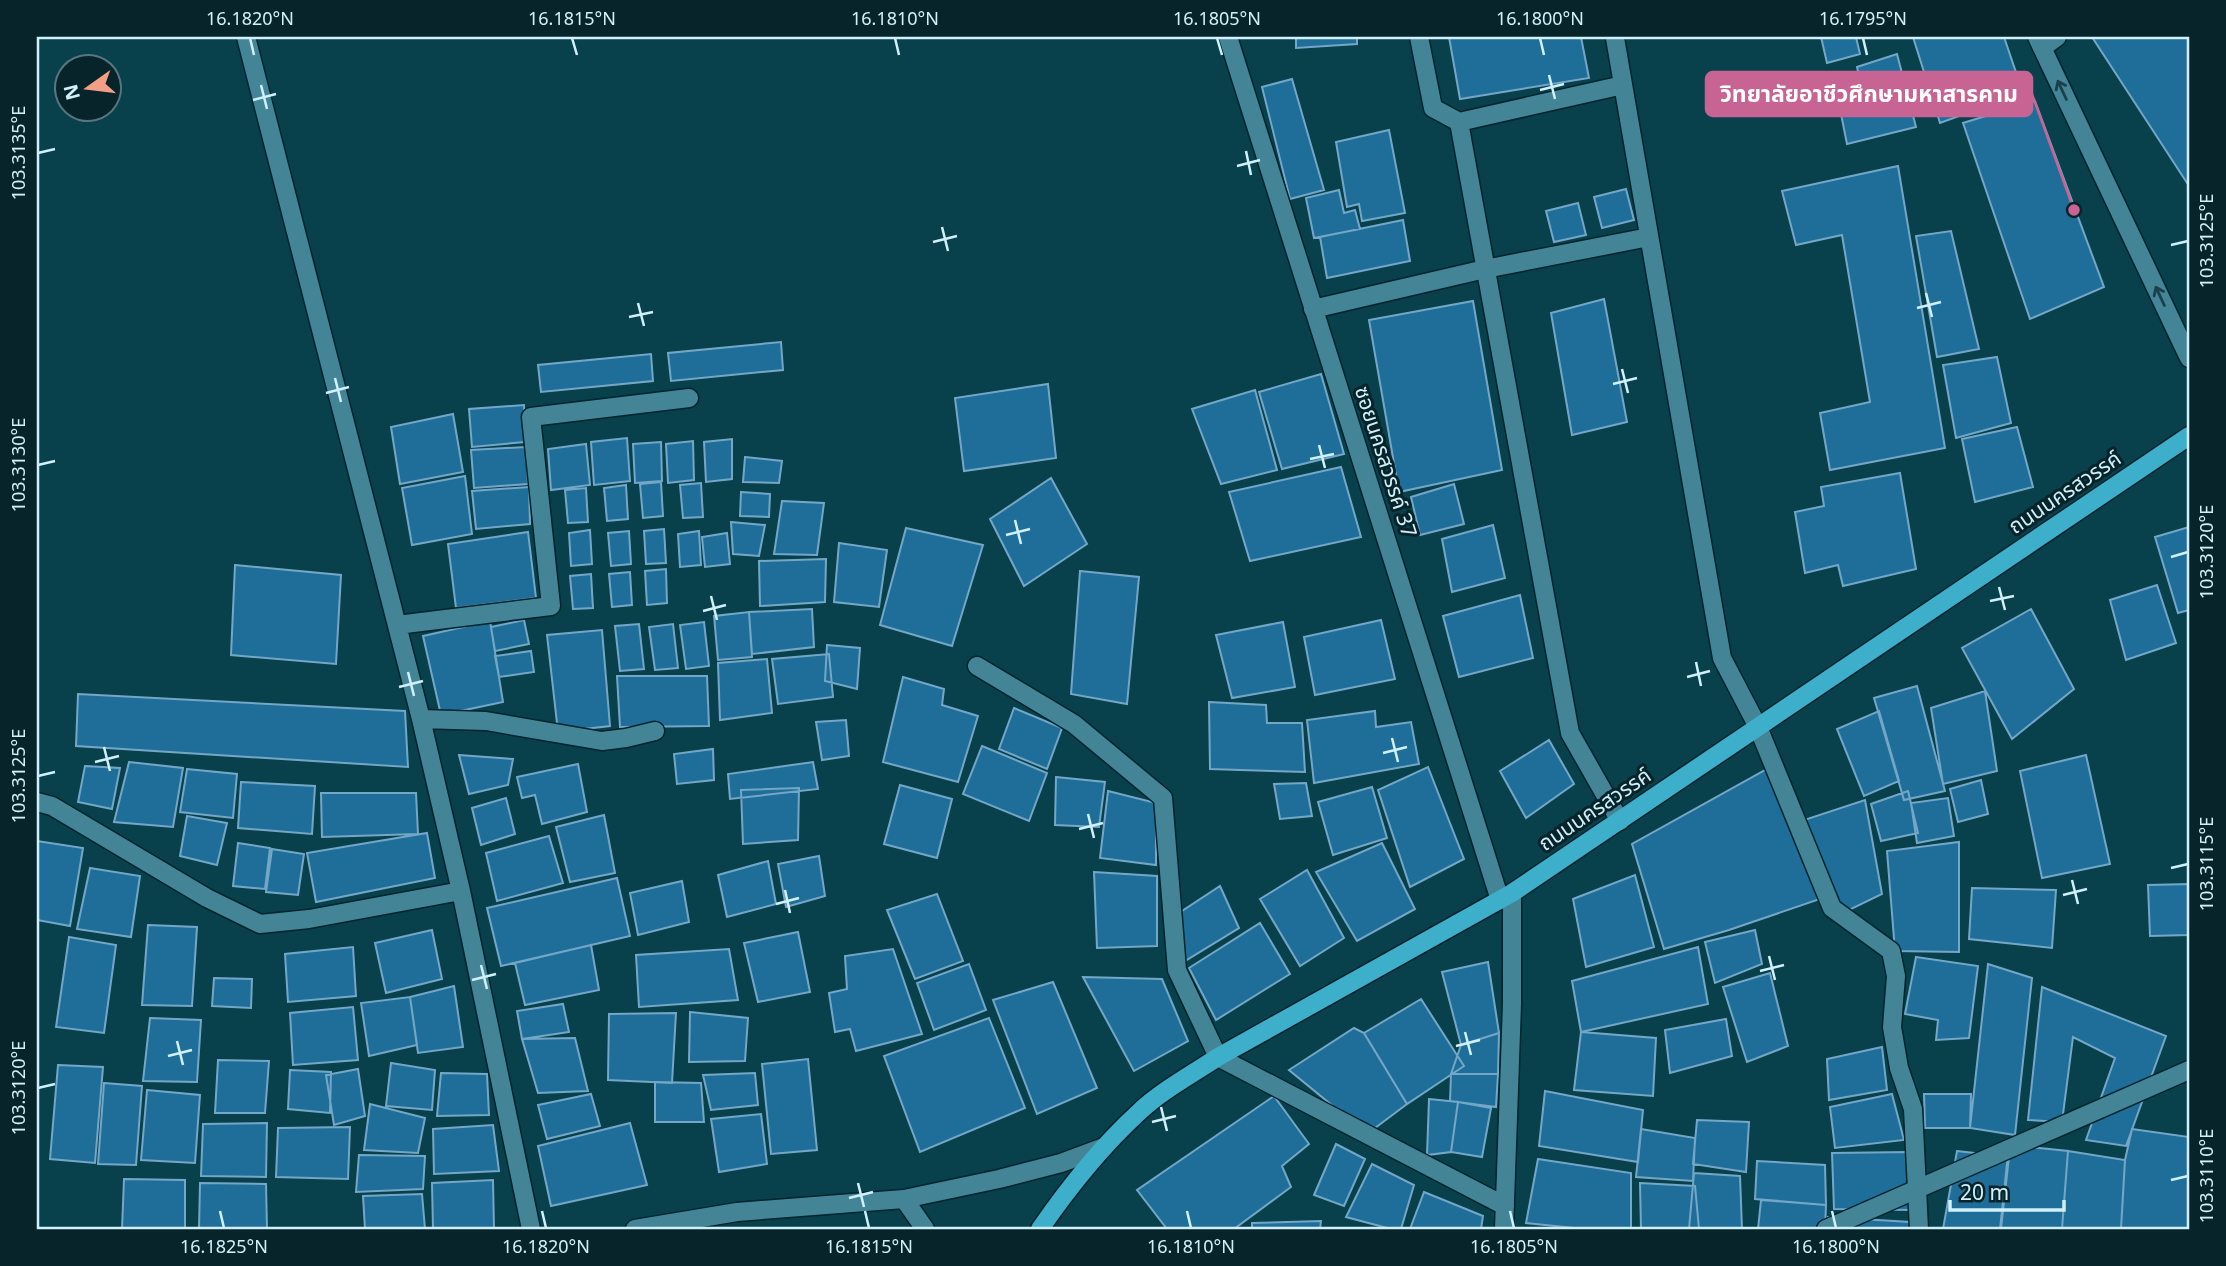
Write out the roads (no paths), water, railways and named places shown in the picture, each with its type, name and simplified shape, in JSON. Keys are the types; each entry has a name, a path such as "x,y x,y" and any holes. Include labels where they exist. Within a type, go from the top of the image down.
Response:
{"main road":[{"name":"ถนนนครสวรรค์","path":"1040,1229 1069,1188 1140,1111 1218,1056 1506,897 2189,436"}],"street":[{"path":"246,37 421,719 461,891 531,1229"},
{"name":"ซอยนครสวรรค์ 37","path":"1228,37 1313,309 1506,897 1512,1004 1504,1229"},
{"path":"1419,37 1433,108 1459,122 1623,85"},
{"path":"2057,37 2040,42 2189,358"},
{"path":"1615,38 1722,659 1758,727 1832,908 1891,951 1896,976 1892,1027 1899,1068 1913,1109 1919,1229"},
{"path":"1459,122 1570,733 1620,821"},
{"path":"1313,309 1485,269 1650,237"},
{"path":"397,625 551,606 531,417 689,398"},
{"path":"976,666 1074,724 1163,798 1178,970 1218,1056 1505,1206"},
{"path":"421,719 486,721 602,741 655,731"},
{"path":"37,802 52,806 207,898 260,924 309,919 461,891"},
{"path":"1826,1229 2189,1070"},
{"path":"635,1229 737,1212 904,1199 1049,1166 1104,1147"},
{"path":"904,1199 925,1229"}],"place":[{"name":"วิทยาลัยอาชีวศึกษามหาสารคาม","path":"2074,210"}]}
